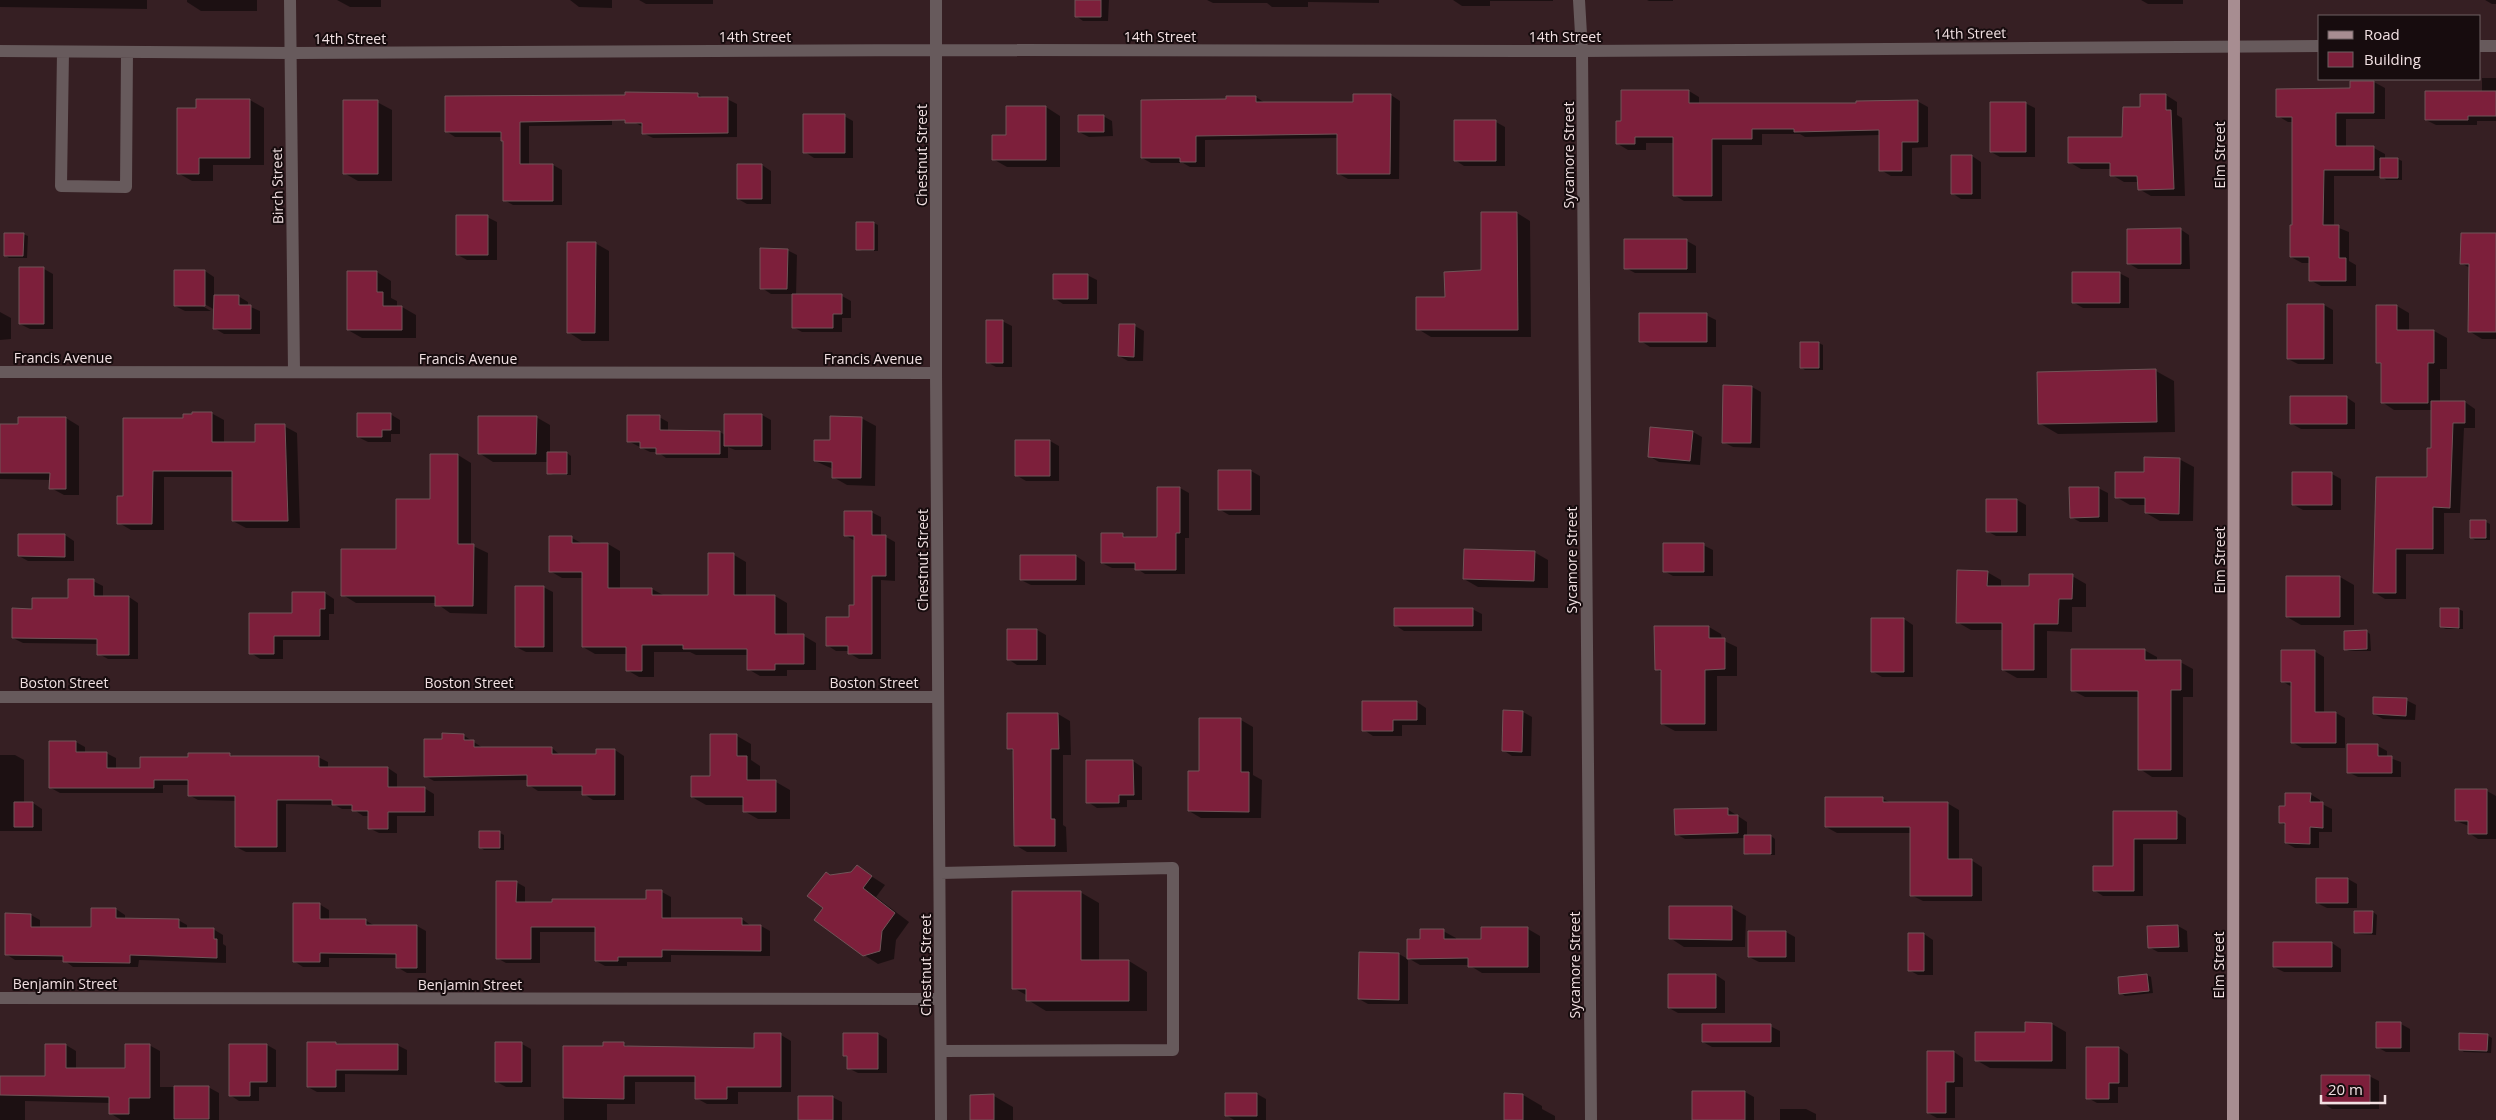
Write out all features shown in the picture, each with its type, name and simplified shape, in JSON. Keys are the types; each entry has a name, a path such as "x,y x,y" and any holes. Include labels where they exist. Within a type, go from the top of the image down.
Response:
{"main road":[{"name":"Elm Street","path":"2233,1120 2234,0"}],"street":[{"name":"Birch Street","path":"290,0 294,372"},
{"name":"Chestnut Street","path":"936,0 936,373 941,1120"},
{"name":"Sycamore Street","path":"1579,0 1582,51 1591,1120"},
{"name":"14th Street","path":"0,51 291,53 936,50 1582,51 2318,46"},
{"path":"2481,46 2496,46"},
{"path":"63,52 61,186 126,187 127,52"},
{"name":"Francis Avenue","path":"0,372 936,373"},
{"name":"Boston Street","path":"0,697 938,697"},
{"path":"940,873 1172,868 1172,1050 941,1052"},
{"name":"Benjamin Street","path":"0,998 940,999"}],"building":[{"path":"1075,0 1101,0 1101,17 1075,17"},
{"path":"2350,81 2374,81 2374,113 2336,113 2336,146 2374,146 2374,170 2324,170 2323,225 2339,225 2339,258 2346,258 2346,281 2309,281 2309,257 2290,257 2290,225 2292,225 2292,117 2276,117 2276,89 2350,88"},
{"path":"1621,90 1689,90 1689,103 1856,103 1856,101 1918,100 1918,142 1902,142 1902,171 1879,171 1879,130 1794,132 1794,129 1752,129 1752,139 1712,139 1712,196 1673,196 1673,137 1635,137 1635,144 1616,144 1616,121 1621,121"},
{"path":"2425,91 2496,91 2496,116 2468,116 2468,120 2425,120"},
{"path":"625,92 698,93 698,97 728,97 728,133 642,134 642,123 625,123 625,120 520,122 520,164 553,164 553,201 503,201 503,141 501,141 501,132 445,132 445,96 625,95"},
{"path":"1353,94 1391,94 1390,174 1337,174 1337,134 1196,136 1196,162 1180,162 1180,158 1141,158 1141,100 1226,99 1226,96 1256,96 1256,102 1353,102"},
{"path":"2140,94 2166,94 2166,110 2171,110 2174,189 2138,190 2137,176 2110,176 2110,163 2068,163 2068,137 2122,137 2123,107 2140,107"},
{"path":"196,99 250,99 250,158 199,158 199,174 177,174 177,108 196,108"},
{"path":"343,100 378,100 378,174 343,174"},
{"path":"1990,102 2026,102 2026,152 1990,152"},
{"path":"1006,106 1046,106 1046,160 992,160 992,135 1006,135"},
{"path":"803,114 845,114 845,153 803,153"},
{"path":"1078,115 1104,115 1104,132 1078,132"},
{"path":"1454,120 1496,120 1496,161 1454,161"},
{"path":"1951,155 1972,155 1972,194 1951,194"},
{"path":"2380,158 2398,158 2398,178 2380,178"},
{"path":"737,164 762,164 762,199 737,199"},
{"path":"1481,212 1517,212 1518,330 1416,330 1416,297 1445,297 1444,272 1481,270"},
{"path":"456,215 488,215 488,255 456,255"},
{"path":"856,222 874,222 874,250 856,250"},
{"path":"2181,228 2181,264 2127,264 2127,229"},
{"path":"4,233 24,233 23,256 4,256"},
{"path":"2461,233 2496,233 2496,332 2468,332 2469,264 2460,264"},
{"path":"1624,239 1687,239 1687,269 1624,269"},
{"path":"567,242 596,242 595,333 567,333"},
{"path":"760,248 788,249 787,289 760,289"},
{"path":"19,267 44,267 44,324 19,324"},
{"path":"174,270 205,270 205,306 174,306"},
{"path":"347,271 377,271 377,292 383,292 383,306 402,306 402,330 347,330"},
{"path":"2072,272 2120,272 2120,303 2072,303"},
{"path":"1053,274 1088,274 1088,299 1053,299"},
{"path":"792,294 842,294 842,314 833,314 833,328 792,328"},
{"path":"214,295 239,295 239,305 251,305 251,329 213,329"},
{"path":"2287,304 2324,304 2324,359 2287,359"},
{"path":"2376,305 2397,305 2397,330 2434,330 2434,363 2428,363 2428,403 2381,403 2381,363 2376,363"},
{"path":"1639,313 1707,313 1707,342 1639,342"},
{"path":"986,320 1003,320 1003,363 986,363"},
{"path":"1119,324 1135,324 1134,357 1118,356"},
{"path":"1800,342 1819,342 1819,368 1800,368"},
{"path":"2156,369 2157,422 2038,424 2037,372"},
{"path":"1723,385 1752,386 1751,443 1722,443"},
{"path":"2290,396 2347,396 2347,424 2290,424"},
{"path":"2431,401 2465,401 2465,423 2453,423 2450,508 2433,507 2433,549 2396,549 2396,593 2373,593 2376,477 2427,477 2427,448 2431,448"},
{"path":"192,412 212,412 212,442 255,442 255,424 285,424 288,521 232,521 232,471 153,471 152,524 117,524 117,496 123,496 123,418 183,418 183,414 192,414"},
{"path":"357,413 391,413 391,430 382,430 382,437 357,437"},
{"path":"724,414 762,414 762,446 724,446"},
{"path":"627,415 660,415 660,430 720,431 720,454 656,454 656,448 640,448 640,442 627,442"},
{"path":"478,416 537,416 536,454 478,454"},
{"path":"830,416 862,417 861,478 832,478 832,462 814,461 814,440 830,440"},
{"path":"18,417 66,417 66,489 49,489 50,473 0,473 0,424 18,424"},
{"path":"1650,427 1693,431 1690,461 1648,457"},
{"path":"1015,440 1050,440 1050,476 1015,476"},
{"path":"547,452 567,452 567,474 547,474"},
{"path":"430,454 458,454 458,544 474,544 473,606 435,606 435,596 341,596 341,549 396,549 396,499 430,499"},
{"path":"2144,457 2180,458 2179,514 2145,513 2145,498 2115,498 2115,472 2144,472"},
{"path":"1218,470 1251,470 1251,510 1218,510"},
{"path":"2292,472 2332,472 2332,505 2292,505"},
{"path":"1157,487 1180,487 1180,533 1176,533 1176,570 1135,570 1135,563 1101,563 1101,533 1123,533 1123,537 1157,537"},
{"path":"2069,487 2099,487 2099,517 2070,518"},
{"path":"1986,499 2017,499 2017,532 1986,532"},
{"path":"844,511 872,511 872,535 886,535 886,576 872,576 872,654 848,654 848,646 826,646 826,617 849,617 849,605 854,605 854,536 844,536"},
{"path":"2470,520 2486,520 2486,538 2470,538"},
{"path":"18,534 65,534 65,557 18,556"},
{"path":"549,536 572,536 572,543 608,543 608,588 652,588 652,595 708,595 708,553 734,553 734,595 775,595 775,634 804,634 804,664 775,664 775,670 747,670 747,649 683,649 683,645 642,645 642,671 626,671 626,647 582,647 582,572 549,572"},
{"path":"1663,543 1704,543 1704,572 1663,572"},
{"path":"1464,549 1535,551 1534,581 1463,579"},
{"path":"1020,555 1076,555 1076,580 1020,580"},
{"path":"1957,570 1988,571 1987,586 2029,586 2029,574 2073,574 2072,599 2059,599 2058,624 2034,624 2034,670 2002,670 2002,623 1956,623"},
{"path":"2286,576 2340,576 2340,617 2286,617"},
{"path":"68,579 94,579 94,596 129,596 129,655 97,655 97,639 12,638 12,608 32,609 32,598 68,598"},
{"path":"515,586 544,586 544,647 515,647"},
{"path":"292,592 325,592 325,609 320,609 320,636 274,636 274,654 249,654 249,613 292,613"},
{"path":"1394,608 1473,608 1473,626 1394,626"},
{"path":"2440,608 2459,608 2459,628 2440,627"},
{"path":"1871,618 1904,618 1904,672 1871,672"},
{"path":"1654,626 1709,626 1709,638 1725,638 1725,669 1705,670 1705,724 1661,724 1661,670 1655,670"},
{"path":"1007,629 1037,629 1037,660 1007,660"},
{"path":"2367,630 2367,649 2344,650 2344,631"},
{"path":"2071,649 2145,649 2145,660 2181,660 2181,690 2171,690 2171,770 2138,770 2138,691 2071,691"},
{"path":"2281,650 2315,650 2315,712 2336,712 2336,743 2291,743 2291,682 2281,682"},
{"path":"2373,697 2407,698 2406,716 2373,714"},
{"path":"1362,701 1417,701 1417,720 1393,720 1393,731 1362,731"},
{"path":"1503,710 1523,711 1522,752 1502,751"},
{"path":"1007,713 1058,713 1059,749 1051,749 1051,819 1055,819 1055,846 1014,846 1013,749 1007,749"},
{"path":"1199,718 1241,718 1241,772 1249,772 1249,812 1188,811 1188,771 1199,771"},
{"path":"442,733 464,734 464,740 474,740 474,747 552,747 552,754 596,754 596,749 615,749 615,795 582,795 582,786 527,786 527,775 424,777 424,739 442,739"},
{"path":"710,734 737,734 737,756 747,756 747,780 776,780 776,812 743,812 743,797 691,797 691,776 710,776"},
{"path":"49,741 76,741 76,752 107,752 107,768 140,768 140,757 188,757 188,753 230,753 230,756 319,756 319,767 388,767 388,787 425,787 425,812 388,812 388,829 368,829 368,811 352,811 352,805 332,805 332,800 277,800 277,847 235,847 235,796 188,796 188,780 154,780 154,788 49,788"},
{"path":"2347,744 2378,744 2378,756 2392,756 2392,773 2347,773"},
{"path":"1086,760 1133,760 1134,795 1119,795 1119,803 1086,803"},
{"path":"2455,789 2487,789 2487,834 2468,834 2468,821 2455,821"},
{"path":"2285,793 2311,793 2310,802 2323,802 2323,828 2310,827 2310,844 2285,843 2285,823 2279,823 2279,806 2285,806"},
{"path":"1825,797 1883,797 1883,802 1948,802 1948,859 1972,859 1972,896 1910,896 1910,827 1825,827"},
{"path":"14,802 33,802 33,827 14,827"},
{"path":"1728,808 1728,815 1738,815 1738,833 1675,835 1674,809"},
{"path":"2113,811 2177,811 2177,839 2134,839 2134,891 2093,891 2093,866 2113,866"},
{"path":"479,831 500,831 500,848 479,848"},
{"path":"1744,835 1771,835 1771,854 1744,854"},
{"path":"857,865 872,876 863,888 895,913 882,931 880,951 863,956 814,920 823,908 807,896 826,872 830,875 851,872"},
{"path":"2316,878 2348,878 2348,903 2316,903"},
{"path":"496,881 517,881 516,902 552,902 552,899 646,899 646,890 662,890 662,918 742,918 742,925 761,925 761,951 662,950 662,957 618,957 618,961 595,961 595,927 531,927 531,959 496,959"},
{"path":"1012,891 1081,891 1081,960 1129,960 1129,1001 1026,1001 1026,989 1012,989"},
{"path":"293,903 320,903 320,919 366,919 366,925 417,925 417,968 396,968 396,954 320,953 320,962 293,962"},
{"path":"1669,906 1732,906 1732,940 1669,939"},
{"path":"91,908 116,908 116,918 179,919 179,928 214,928 214,939 217,939 217,958 130,955 130,963 63,962 63,956 5,955 5,913 31,914 31,927 91,927"},
{"path":"2354,911 2373,911 2372,933 2354,933"},
{"path":"2178,925 2179,947 2148,948 2147,926"},
{"path":"1481,927 1528,927 1528,967 1468,967 1468,958 1407,959 1407,939 1420,939 1420,929 1444,929 1444,939 1481,939"},
{"path":"1748,931 1786,931 1786,957 1748,957"},
{"path":"1908,933 1924,933 1924,971 1908,971"},
{"path":"2273,942 2332,942 2332,967 2273,967"},
{"path":"1359,952 1399,953 1399,1000 1358,999"},
{"path":"1668,974 1716,974 1716,1008 1668,1008"},
{"path":"2147,974 2149,991 2119,994 2118,977"},
{"path":"2025,1022 2052,1023 2052,1061 1975,1061 1975,1032 2025,1032"},
{"path":"2376,1022 2401,1022 2401,1048 2376,1048"},
{"path":"1702,1024 1771,1024 1771,1042 1702,1042"},
{"path":"754,1033 781,1033 781,1087 727,1087 727,1099 695,1099 695,1076 624,1076 624,1099 563,1098 563,1046 603,1046 603,1042 624,1042 624,1046 754,1048"},
{"path":"843,1033 878,1033 878,1069 847,1069 847,1056 843,1056"},
{"path":"2459,1033 2488,1034 2487,1051 2459,1050"},
{"path":"307,1042 398,1044 398,1070 336,1070 336,1087 307,1087"},
{"path":"495,1042 522,1042 522,1082 495,1082"},
{"path":"45,1044 66,1044 66,1068 125,1068 125,1044 150,1044 150,1098 129,1098 129,1114 109,1114 109,1097 0,1095 0,1076 45,1076"},
{"path":"229,1044 267,1044 267,1082 250,1082 250,1096 229,1096"},
{"path":"2086,1047 2119,1047 2119,1083 2109,1083 2109,1099 2086,1099"},
{"path":"1927,1051 1954,1051 1954,1082 1946,1082 1946,1113 1927,1113"},
{"path":"2321,1075 2370,1075 2370,1104 2321,1104"},
{"path":"174,1086 209,1086 209,1119 174,1119"},
{"path":"1692,1091 1745,1091 1745,1120 1692,1120"},
{"path":"1225,1093 1257,1093 1257,1116 1225,1116"},
{"path":"1504,1093 1523,1094 1523,1120 1504,1120"},
{"path":"994,1094 994,1120 970,1120 970,1095"},
{"path":"798,1096 833,1096 833,1120 798,1120"}]}
